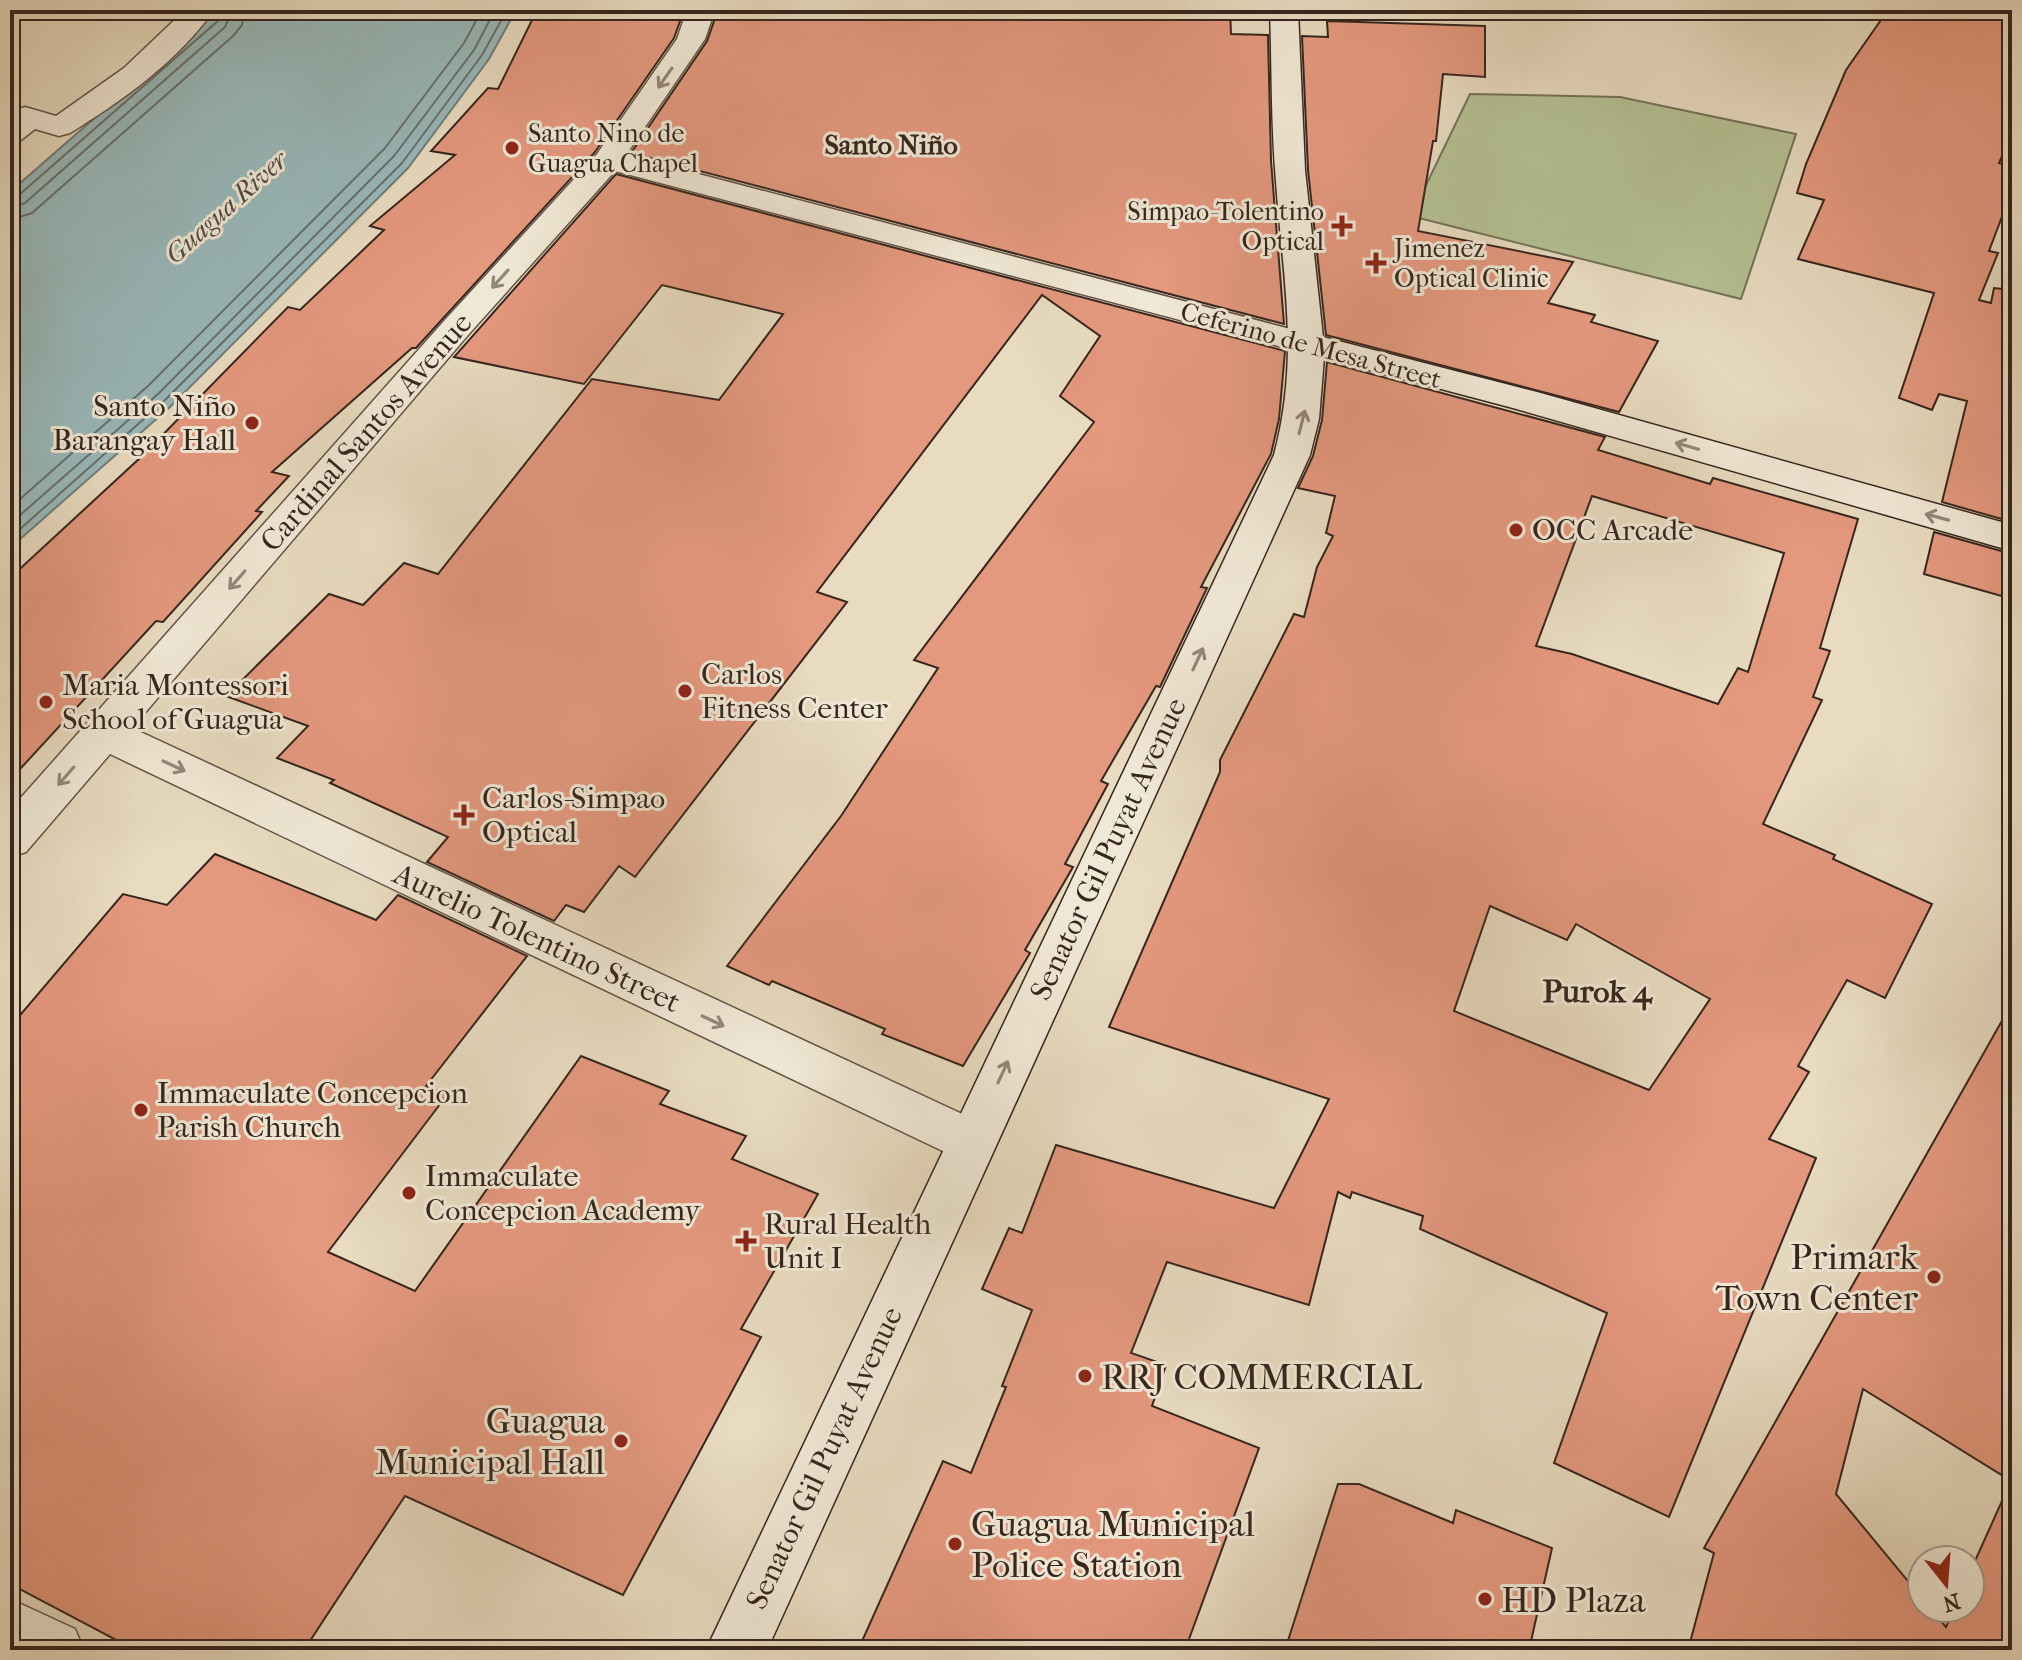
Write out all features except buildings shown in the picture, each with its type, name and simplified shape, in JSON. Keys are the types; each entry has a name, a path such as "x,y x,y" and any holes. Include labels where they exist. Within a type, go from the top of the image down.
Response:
{"street":[{"path":"10,157 89,109 151,63 200,10"},
{"name":"Cardinal Santos Avenue","path":"10,840 456,328 608,160 691,39 701,10"},
{"name":"Senator Gil Puyat Avenue","path":"736,1650 1287,467 1304,419 1309,344 1290,170 1284,10"},
{"path":"10,134 26,122 25,116 59,127"},
{"name":"Ceferino de Mesa Street","path":"608,160 1525,400 2012,538"},
{"name":"Aurelio Tolentino Street","path":"104,733 970,1142"},
{"path":"10,1629 54,1650"}],"green space":[{"path":"1470,94 1620,97 1796,134 1741,299 1411,216"}],"water":[{"name":"Guagua River","path":"218,10 516,10 489,59 408,168 170,407 10,548 10,192"}],"place":[{"name":"Santo Nino de Guagua Chapel","path":"512,148"},
{"name":"Simpao-Tolentino Optical","path":"1342,226"},
{"name":"Jimenez Optical Clinic","path":"1376,263"},
{"name":"Santo Niño Barangay Hall","path":"252,423"},
{"name":"OCC Arcade","path":"1516,530"},
{"name":"Carlos Fitness Center","path":"685,691"},
{"name":"Maria Montessori School of Guagua","path":"46,702"},
{"name":"Carlos-Simpao Optical","path":"464,815"},
{"name":"Immaculate Concepcion Parish Church","path":"141,1110"},
{"name":"Immaculate Concepcion Academy","path":"409,1193"},
{"name":"Rural Health Unit I","path":"746,1241"},
{"name":"Primark Town Center","path":"1934,1277"},
{"name":"RRJ COMMERCIAL","path":"1085,1376"},
{"name":"Guagua Municipal Hall","path":"621,1441"},
{"name":"Guagua Municipal Police Station","path":"955,1544"},
{"name":"HD Plaza","path":"1485,1599"}],"district":[{"name":"Santo Niño","path":"891,144"},
{"name":"Purok 4","path":"1597,991"}]}
